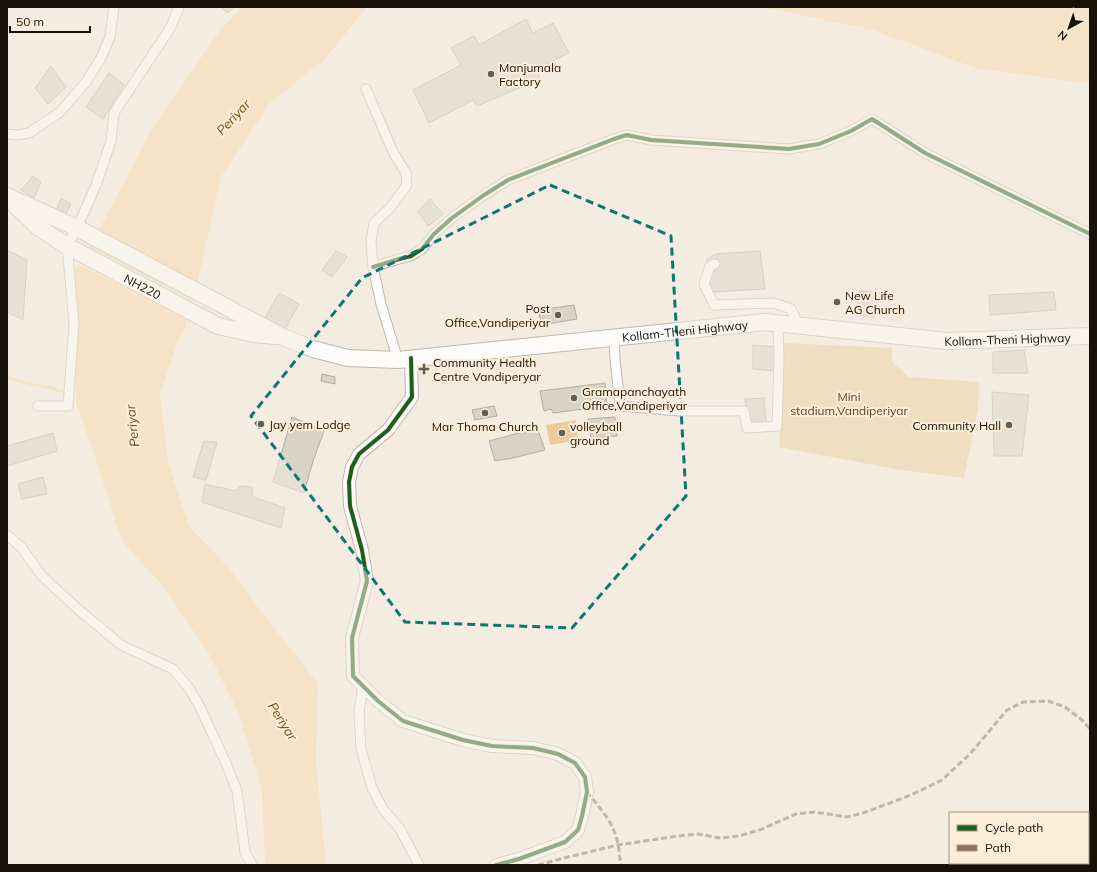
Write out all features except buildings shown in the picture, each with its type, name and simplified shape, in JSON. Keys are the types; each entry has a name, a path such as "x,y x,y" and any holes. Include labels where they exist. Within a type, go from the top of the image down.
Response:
{"highway":[{"name":"NH220","path":"7,197 77,228 283,337"},
{"path":"7,197 38,226 67,246"},
{"name":"NH220","path":"67,246 218,326 254,334 283,337"},
{"name":"Kollam-Theni Highway","path":"283,337 313,349 348,358 405,359 765,322 947,341 1090,336"}],"street":[{"path":"7,134 17,135 28,133 60,112 86,82 101,58 110,37 114,7"},
{"path":"38,406 68,406 74,323 67,246 77,228 96,185 111,141 114,113 171,27 179,7"},
{"path":"366,89 394,152 406,173 407,185 390,208 374,223 371,241 373,267 381,304 405,359 412,397 388,430 358,454 352,467 349,482 350,506 362,550 367,581 352,638 353,676 378,701 403,721 463,740 492,746 533,748 558,754 575,763 585,777 587,792 578,830 565,842 519,859 496,865"},
{"path":"373,267 412,256 422,249 434,234 452,218 508,180 627,135 651,140 789,149 819,144 851,131 872,119 925,153 1090,234"},
{"path":"715,264 710,266 704,284 714,305 774,303 791,309 799,326"},
{"path":"614,338 620,406 680,411 744,411 747,428 772,427 777,426 779,359 778,324"},
{"path":"7,535 21,547 42,576 79,610 121,645 173,669 189,688 222,755 237,791 245,852 252,865"},
{"path":"363,686 359,711 361,749 366,770 372,788 383,809 400,829 419,865"}],"highlighted area":[{"path":"550,185 671,236 686,496 572,628 405,622 251,416 362,278"}],"green space":[{"name":"Mini stadium,Vandiperiyar","path":"784,343 892,348 892,362 909,377 979,382 978,407 964,478 895,469 779,447"},
{"name":"volleyball ground","path":"576,420 578,440 550,445 546,425"}],"water":[{"name":"Periyar","path":"243,7 367,7 325,59 270,103 221,177 197,286 184,331 177,343 160,394 168,462 189,526 228,567 318,683 316,760 326,865 265,865 262,791 239,714 209,654 163,586 125,545 118,529 76,403 75,271 107,215 150,132 222,27"},
{"path":"761,7 1090,7 1090,84 975,68 873,30"}],"pier":[{"path":"87,246 195,302 189,321 77,263"}],"waterway":[{"path":"7,378 48,387 63,392"}],"marked path":[{"path":"538,865 618,845 678,836 698,834 720,838 739,836 762,829 796,814 815,812 847,817 863,813 911,795 942,780 970,754 1007,710 1023,702 1048,701 1065,707 1082,720 1090,729"},
{"path":"587,792 612,826 617,839 621,865"}],"cycle path":[{"path":"373,267 411,256 422,249 434,234 452,218 508,180 627,135 651,140 789,149 819,144 851,131 872,119 925,153 1090,234"},
{"path":"411,358 412,397 388,430 359,454 352,467 349,482 350,506 362,550 367,581 352,638 353,676 378,701 403,721 463,740 492,746 533,748 558,754 575,763 585,777 587,792 578,830 565,842 519,859 496,865"}],"place":[{"name":"Manjumala Factory","path":"491,74"},
{"name":"New Life AG Church","path":"837,302"},
{"name":"Post Office,Vandiperiyar","path":"558,315"},
{"name":"Community Health Centre Vandiperyar","path":"424,369"},
{"name":"Gramapanchayath Office,Vandiperiyar","path":"574,398"},
{"name":"Mar Thoma Church","path":"485,413"},
{"name":"Jay yem Lodge","path":"261,424"},
{"name":"Community Hall","path":"1009,425"},
{"name":"volleyball ground","path":"562,433"}]}
